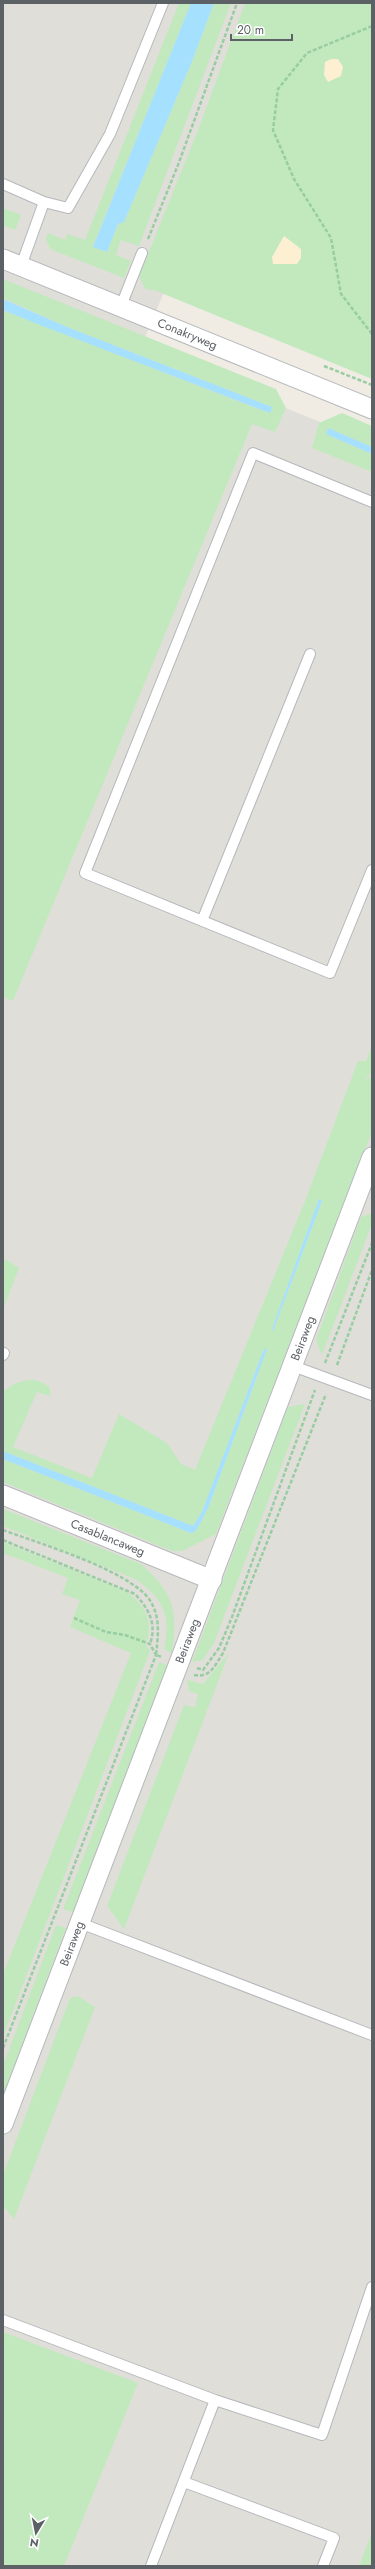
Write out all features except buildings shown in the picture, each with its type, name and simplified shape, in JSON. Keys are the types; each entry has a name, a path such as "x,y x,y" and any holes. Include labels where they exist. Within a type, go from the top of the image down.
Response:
{"street":[{"name":"Conakryweg","path":"3,259 372,409"},
{"name":"Beiraweg","path":"3,2124 372,1158"},
{"name":"Casablancaweg","path":"3,1495 212,1580"}],"lane":[{"path":"3,184 44,202 68,208 110,134 163,3"},
{"path":"20,266 44,202"},
{"path":"121,306 142,253"},
{"path":"372,502 253,453 85,873 330,973 372,870"},
{"path":"202,921 310,654"},
{"path":"293,1366 372,1395"},
{"path":"80,1923 372,2035"},
{"path":"3,2320 215,2400 322,2435 372,2287"},
{"path":"151,2566 215,2400"},
{"path":"184,2482 334,2538 323,2566"}],"path":[{"path":"142,253 178,165 237,3"},
{"path":"372,26 307,54 278,89 273,130 294,179 331,238 341,294 372,334"},
{"path":"223,1653 331,1380 372,1270"},
{"path":"3,1540 136,1594 146,1606 152,1619 154,1634 150,1644 125,1635 106,1632 74,1618"},
{"name":"Beiraweg","path":"3,2048 156,1655"}],"shaded area":[{"path":"3,3 286,3 140,349 372,443 372,2566 3,2566"}],"green space":[{"path":"179,3 191,3 93,246 107,252 118,224 124,222 191,64 214,3 231,3 139,246 121,240 116,255 131,261 124,278 50,249 46,239 48,233 65,240 67,234 85,240"},
{"path":"245,3 372,3 372,379 154,290 145,289 139,276 198,130"},
{"path":"3,208 21,215 15,230 3,225"},
{"path":"3,279 276,389 286,408 275,432 252,424 13,1001 3,997 3,310 269,413 272,407 67,327 3,298"},
{"path":"342,413 372,426 372,447 328,428 326,434 372,454 372,472 312,448 319,423"},
{"path":"372,1045 372,1071 365,1081 372,1075 372,1132 216,1534 182,1551 172,1551 3,1482 3,1459 191,1533 196,1531 208,1508 267,1349 264,1349 202,1512 193,1526 3,1451 3,1392 14,1384 26,1380 39,1381 50,1388 50,1396 37,1392 13,1447 92,1478 119,1414 167,1443 181,1464 195,1470 307,1196 358,1061 366,1061","holes":["319,1199 322,1201 273,1331 272,1329"]},
{"path":"372,1213 372,1224 322,1355 316,1340 361,1217"},
{"path":"5,1259 19,1268 3,1310 3,1264"},
{"path":"305,1404 214,1643 203,1660 192,1662 288,1407"},
{"path":"3,1509 141,1564 161,1584 171,1603 174,1614 174,1638 172,1653 164,1649 167,1627 163,1610 154,1595 146,1587 137,1580 3,1526"},
{"path":"3,1542 127,1592 139,1603 146,1615 149,1628 146,1644 150,1651 3,2037 3,1974 131,1653 70,1627 80,1600 62,1594 68,1578 3,1553"},
{"path":"229,1653 124,1929 107,1906 184,1705 195,1707 198,1694 189,1691 187,1680 203,1684"},
{"path":"159,1662 169,1666 75,1913 63,1909"},
{"path":"56,1925 66,1928 3,2096 3,2065"},
{"path":"78,1996 95,2007 14,2219 3,2206 3,2175 70,1998"},
{"path":"3,2332 138,2383 64,2566 3,2566"},
{"path":"372,2532 372,2566 359,2566"}],"sand":[{"path":"331,59 338,59 343,67 341,76 328,82 324,75 325,62"},
{"path":"284,236 301,249 301,258 297,264 273,264 272,257"}],"water":[{"path":"191,3 214,3 191,64 124,222 118,224 107,252 93,247"},
{"path":"3,299 67,327 272,407 270,413 3,310"},
{"path":"328,428 372,447 372,454 326,434"},
{"path":"319,1199 322,1201 273,1331 272,1329"},
{"path":"264,1349 267,1349 208,1508 196,1531 191,1533 3,1459 3,1451 193,1526 202,1512"}]}
